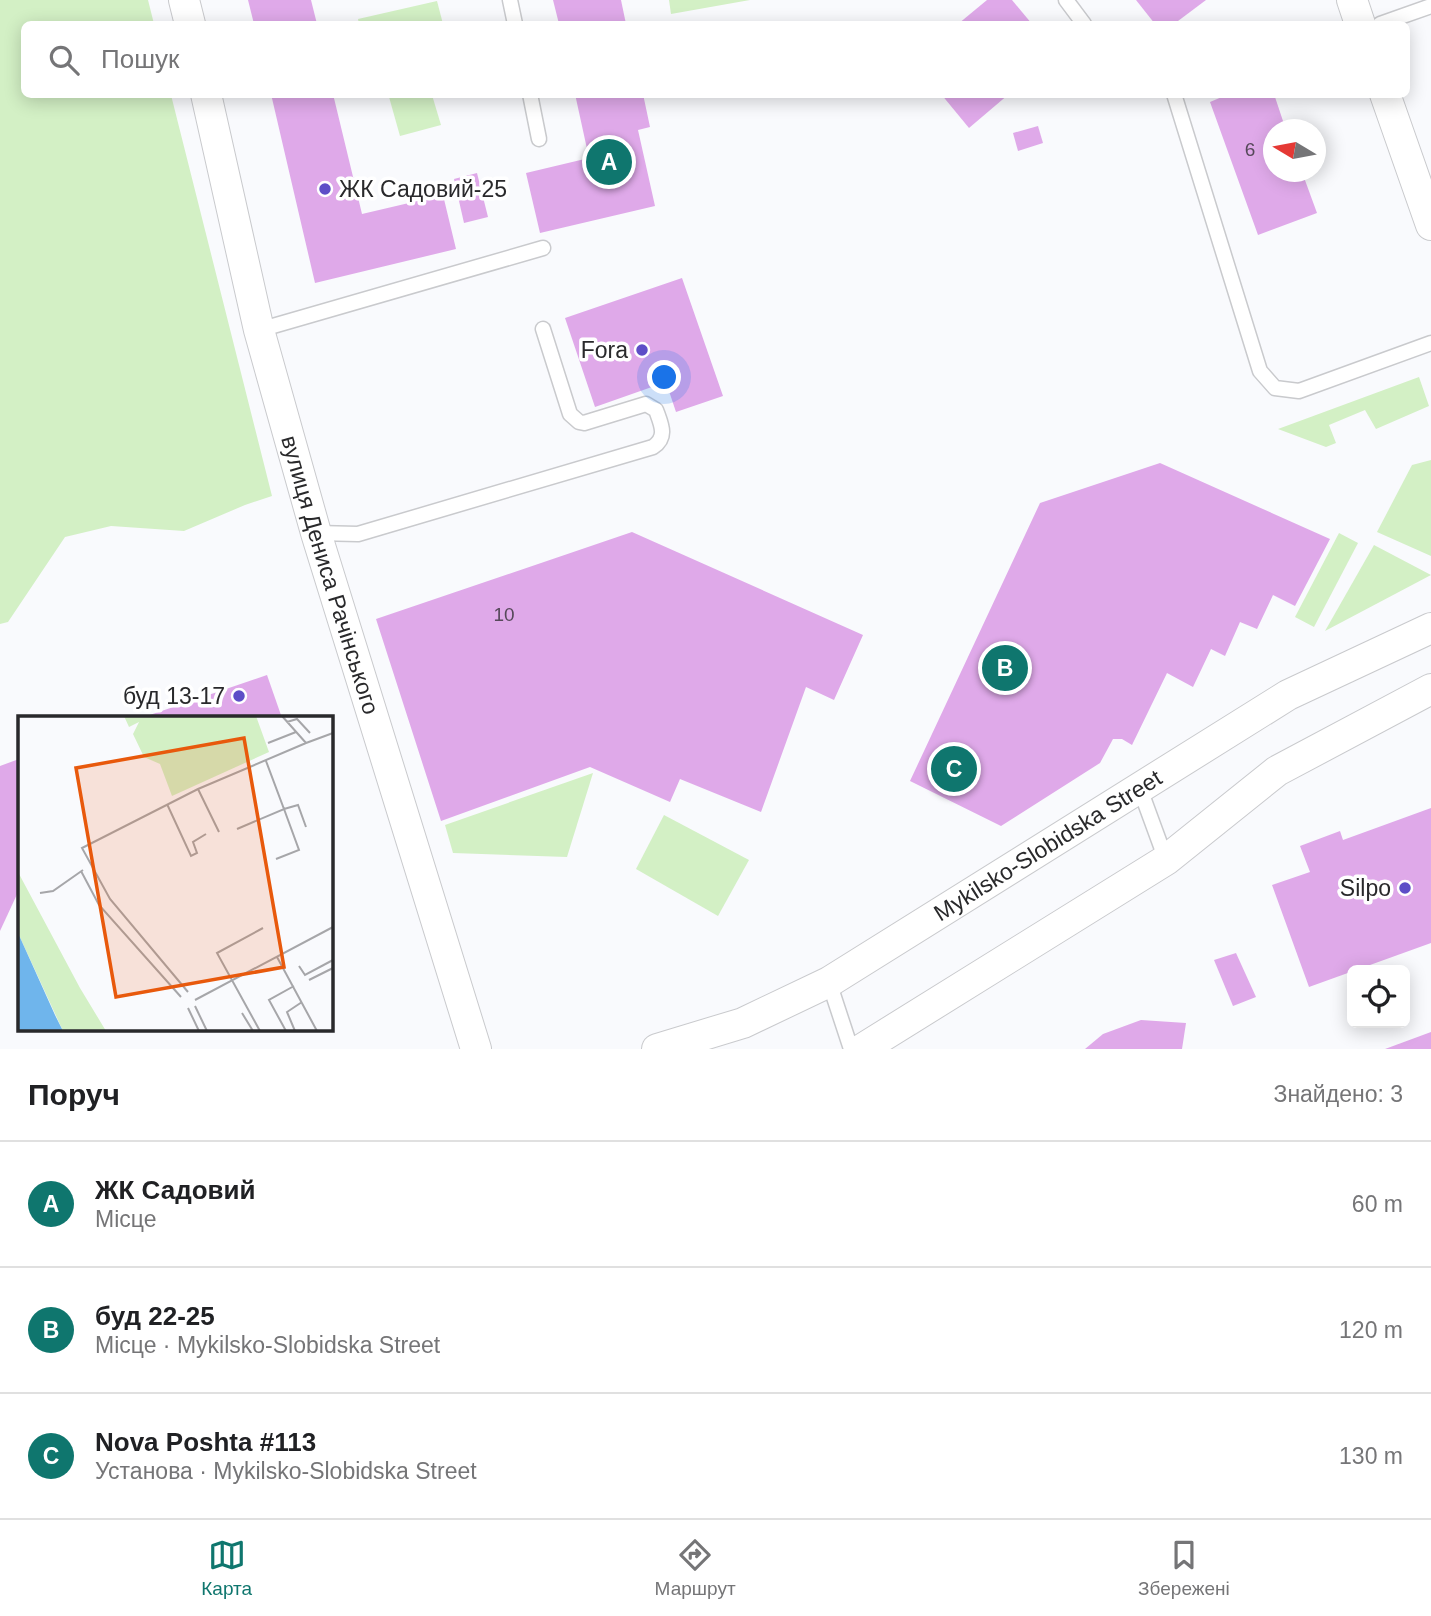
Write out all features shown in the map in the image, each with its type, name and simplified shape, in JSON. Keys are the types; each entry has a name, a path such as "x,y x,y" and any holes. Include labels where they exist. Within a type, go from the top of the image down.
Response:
{"street":[{"path":"184,0 189,21"},
{"path":"1352,0 1359,21"},
{"name":"вулиця Дениса Рачінського","path":"207,98 259,330 316,533 476,1049"},
{"path":"1386,98 1431,225"},
{"name":"Mykilsko-Slobidska Street","path":"657,1049 743,1023 829,982 1288,695 1431,628"},
{"path":"862,1049 1167,860 1277,771 1431,689"}],"lane":[{"path":"510,0 514,21"},
{"path":"1066,0 1082,21"},
{"path":"1388,21 1431,6"},
{"path":"531,98 539,139"},
{"path":"1175,98 1260,371 1276,388 1300,391 1431,343"},
{"path":"259,330 543,248"},
{"path":"316,533 358,534 659,443 663,438 656,410 646,404 584,423 574,419 570,414 543,329"},
{"path":"1140,789 1167,860"},
{"path":"829,982 851,1049"}],"green space":[{"path":"0,0 148,0 153,21 21,21 21,98 172,98 272,496 184,531 111,526 65,537 8,622 0,624"},
{"path":"669,0 750,0 671,14"},
{"path":"437,1 442,21 358,21"},
{"path":"389,98 433,98 441,125 400,136"},
{"path":"1419,377 1429,406 1376,429 1365,410 1329,425 1336,443 1326,447 1278,429"},
{"path":"1431,460 1431,556 1377,532 1412,465"},
{"path":"1339,533 1358,543 1314,627 1295,617"},
{"path":"1374,545 1431,575 1325,631"},
{"path":"593,773 567,857 453,853 445,825"},
{"path":"664,815 749,860 718,916 636,869"}],"building":[{"path":"248,0 311,0 316,21 253,21"},
{"path":"553,0 621,0 625,21 558,21"},
{"path":"987,0 1012,0 1030,21 962,21"},
{"path":"1136,0 1206,0 1178,21 1153,21"},
{"name":"ЖК Садовий-25","path":"272,98 334,98 362,214 443,195 456,249 315,283"},
{"path":"576,98 644,98 650,127 638,130 655,206 540,233 526,173 589,158"},
{"path":"944,98 1004,98 969,128"},
{"path":"1220,98 1275,98 1282,119 1263,119 1263,182 1306,182 1317,213 1258,235 1210,102"},
{"path":"1038,126 1043,143 1018,151 1013,133"},
{"path":"477,173 488,217 464,223 454,179"},
{"name":"Fora","path":"682,278 723,396 676,412 666,382 595,407 565,318"},
{"path":"1160,463 1330,539 1295,606 1273,595 1257,629 1240,622 1225,656 1211,649 1193,687 1167,673 1132,745 1122,739 1113,739 1100,763 1001,826 910,781 1040,503"},
{"path":"632,532 863,635 834,700 806,687 761,812 680,779 670,802 590,767 441,821 376,619"},
{"name":"буд 13-17","path":"267,675 281,716 147,716"},
{"path":"18,759 18,892 0,931 0,766"},
{"path":"1431,808 1431,943 1370,965 1347,965 1347,973 1309,987 1272,885 1310,872 1300,846 1340,831 1343,840"},
{"path":"1236,953 1256,997 1233,1006 1214,960"},
{"path":"1141,1020 1186,1023 1182,1049 1085,1049 1103,1034"},
{"path":"1431,1032 1431,1049 1385,1049"}],"place":[{"name":"ЖК Садовий","path":"609,162"},
{"name":"ЖК Садовий-25","path":"325,189"},
{"name":"Fora","path":"642,350"},
{"name":"буд 22-25","path":"1005,668"},
{"name":"буд 13-17","path":"239,696"},
{"name":"Nova Poshta #113","path":"954,769"},
{"name":"Silpo","path":"1405,888"}]}
